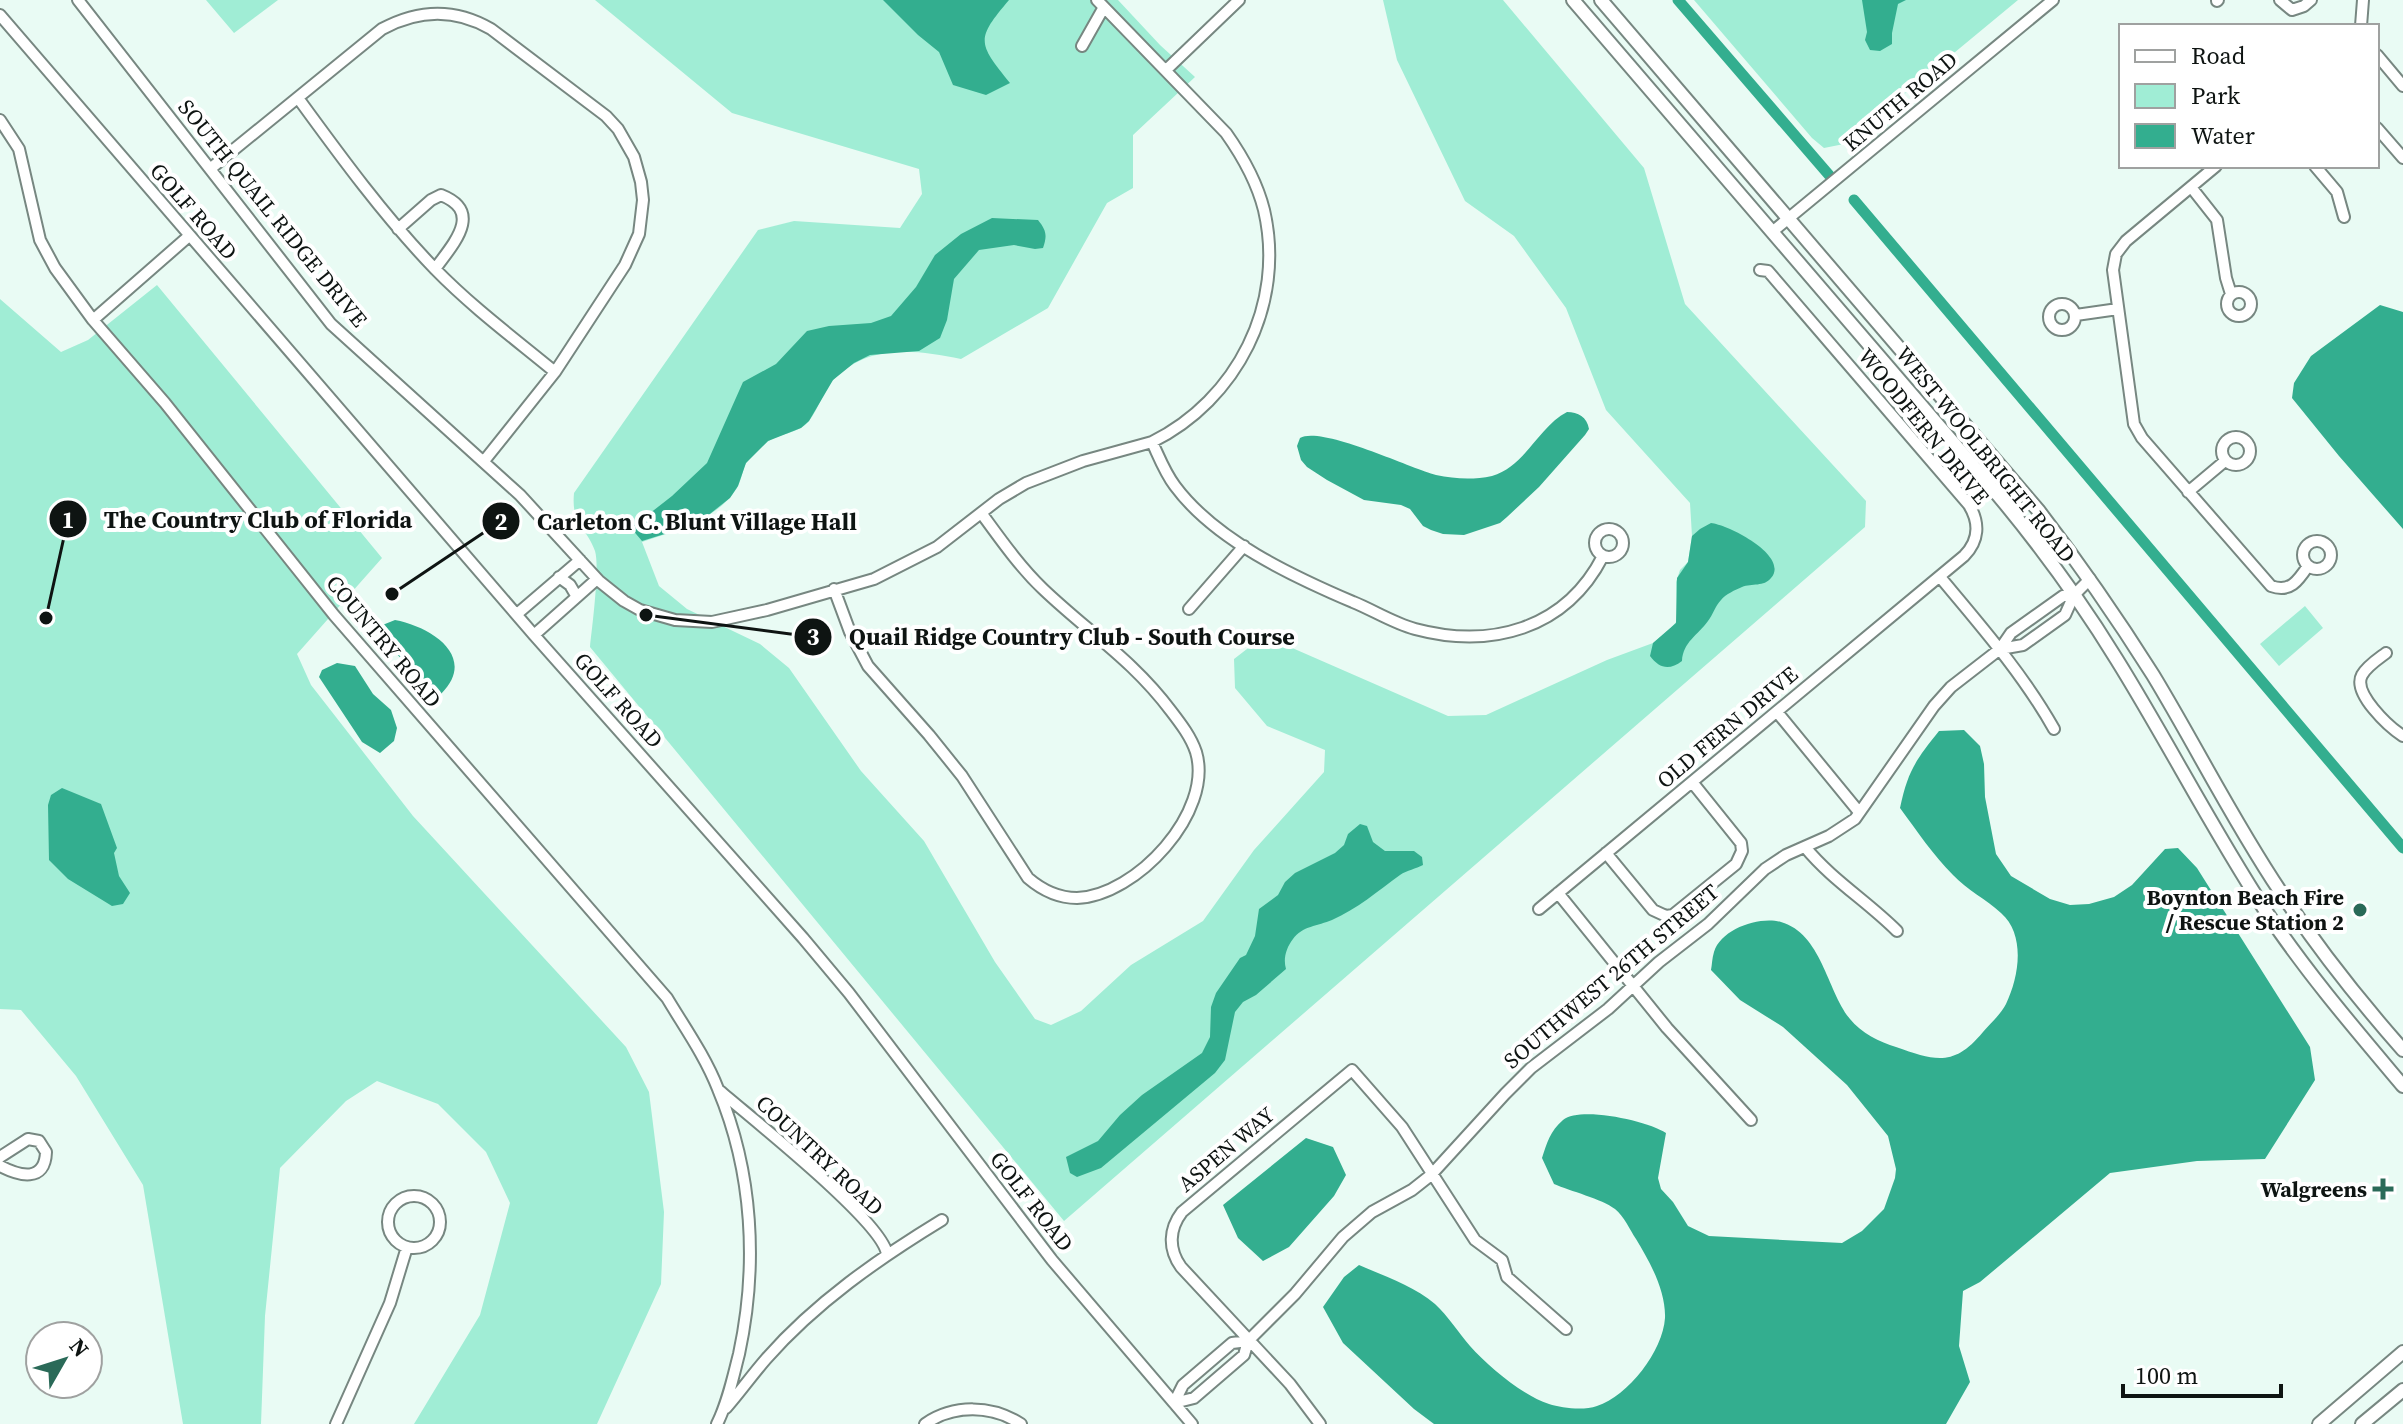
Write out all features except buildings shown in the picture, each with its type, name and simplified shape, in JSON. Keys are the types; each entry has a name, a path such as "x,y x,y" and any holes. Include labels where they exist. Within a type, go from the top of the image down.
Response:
{"main road":[{"name":"WEST WOOLBRIGHT ROAD","path":"1573,0 2000,497 2074,595 2133,686 2229,853 2267,912 2317,982 2403,1086"},
{"name":"WEST WOOLBRIGHT ROAD","path":"1601,0 2014,479 2090,579 2154,677 2239,827 2279,890 2337,972 2403,1050"},
{"path":"2319,1424 2403,1352"},
{"path":"2362,1424 2403,1390"}],"street":[{"name":"SOUTH QUAIL RIDGE DRIVE","path":"78,0 331,324 520,495 597,579 640,610 693,622 712,622 767,610 874,579 937,547 999,499 1054,471 1152,442 1184,424 1203,408 1234,372 1253,339 1261,316 1270,256 1264,209 1241,154 1215,120 1100,4"},
{"path":"1166,70 1239,0"},
{"name":"KNUTH ROAD","path":"1772,232 2053,0"},
{"path":"2280,0 2292,10 2311,0"},
{"path":"2361,24 2363,0"},
{"path":"1082,46 1100,4"},
{"path":"210,169 382,29 418,15 448,13 463,16 491,29 606,116 627,144 637,166 643,200 639,234 625,265 555,372 484,461"},
{"name":"GOLF ROAD","path":"0,15 534,635 793,926 849,993 1052,1260 1192,1424"},
{"path":"2379,57 2403,86"},
{"path":"298,98 358,181 435,269 555,372"},
{"name":"COUNTRY ROAD","path":"0,120 19,149 40,240 55,268 93,320 165,403 334,615 667,998 705,1059 719,1090 741,1165 750,1264 744,1330 723,1413"},
{"path":"2379,130 2403,158"},
{"path":"2214,168 2126,241 2116,254 2113,270 2134,424 2142,438 2265,581 2278,589 2292,587 2308,566"},
{"path":"2317,168 2337,192 2344,217"},
{"path":"2191,187 2217,220 2231,294"},
{"path":"398,229 431,200 441,195 455,200 463,211 464,224 435,269"},
{"path":"93,320 189,236"},
{"name":"WOODFERN DRIVE","path":"1760,270 1768,271 1973,512 1977,528 1974,544 1940,577"},
{"path":"2076,315 2118,309"},
{"path":"1152,442 1166,471 1181,492 1211,521 1244,546 1292,575 1411,628 1447,636 1472,637 1498,635 1544,619 1567,603 1585,584 1603,556"},
{"path":"2188,492 2225,461"},
{"path":"834,589 850,632 868,666 962,776 1028,878 1041,888 1070,897 1086,897 1116,885 1154,858 1179,828 1197,790 1199,771 1196,754 1181,724 1140,673 1042,588 1019,564 982,514"},
{"path":"1189,609 1244,546"},
{"path":"517,614 580,560"},
{"path":"559,577 570,585 577,597"},
{"path":"1940,577 2000,649 2036,697 2054,729"},
{"name":"OLD FERN DRIVE","path":"1539,909 1940,577"},
{"path":"534,635 597,579"},
{"name":"SOUTHWEST 26TH STREET","path":"2000,649 2023,645 2065,615 2074,595 2090,579"},
{"name":"SOUTHWEST 26TH STREET","path":"1174,1403 1194,1398 1244,1355 1248,1341 1279,1311 1343,1237 1360,1221 1431,1175 1531,1068 1608,1009 1708,924 1765,869 1779,859 1843,829 1859,812 1934,706 1964,675 2000,649 2011,633 2063,596 2074,595"},
{"path":"2386,653 2361,676 2361,692 2387,723 2403,736"},
{"path":"1777,712 1859,812"},
{"path":"1606,853 1653,910 1666,916 1673,915 1736,864 1741,858 1741,843 1692,782"},
{"path":"1805,847 1822,868 1875,909 1897,931"},
{"path":"1558,893 1676,1039 1751,1120"},
{"name":"ASPEN WAY","path":"1248,1341 1177,1261 1171,1239 1177,1218 1352,1070 1402,1127 1431,1175"},
{"name":"COUNTRY ROAD","path":"719,1090 801,1158 886,1245 887,1254"},
{"path":"0,1157 28,1139 39,1141 46,1152 44,1164 34,1173 21,1175 0,1166"},
{"path":"1431,1175 1475,1240 1502,1260 1507,1277 1566,1329"},
{"path":"420,1197 436,1209 439,1229 426,1245 407,1247 391,1235 388,1215 401,1199 420,1197"},
{"path":"717,1424 767,1358 835,1294 887,1254 942,1220"},
{"path":"336,1424 390,1303 407,1247"},
{"path":"1248,1341 1301,1397 1320,1424"},
{"name":"SOUTHWEST 26TH STREET","path":"1174,1403 1183,1385 1232,1343 1248,1341"},
{"path":"925,1424 955,1411 982,1409 1000,1413 1021,1424"}],"green space":[{"path":"206,0 278,0 234,33"},
{"path":"595,0 1118,0 1195,77 1133,135 1133,188 1107,203 1048,308 961,359 927,353 894,352 878,354 848,367 830,384 805,425 771,440 752,457 729,499 694,523 642,542 659,586 687,609 760,644 789,668 861,771 924,841 995,962 1035,1019 1051,1025 1081,1011 1131,965 1203,921 1254,850 1324,772 1325,750 1267,726 1235,688 1234,659 1256,642 1290,647 1448,716 1486,715 1607,660 1653,643 1677,621 1676,582 1680,570 1688,562 1692,536 1690,503 1606,410 1566,308 1514,236 1465,201 1397,60 1383,0 1503,0 1644,168 1685,304 1866,501 1865,527 1064,1221 590,647 596,559 595,551 577,519 574,493 758,230 794,221 900,228 922,194 919,169 732,113"},
{"path":"1694,0 2018,0 1844,144 1824,148 1812,138"},
{"path":"157,285 382,558 297,654 311,685 413,816 626,1047 649,1092 664,1212 661,1284 597,1424 414,1424 480,1315 510,1203 486,1152 438,1104 377,1081 346,1101 280,1168 265,1316 261,1424 183,1424 143,1185 76,1076 21,1010 0,1009 0,299 61,352 88,340"},
{"path":"2305,606 2323,628 2279,666 2260,644"}],"water":[{"path":"883,0 1009,0 990,24 985,42 992,59 1010,83 986,95 953,85 939,52"},
{"path":"1862,0 1906,0 1898,4 1892,44 1880,51 1870,50 1865,40 1867,32"},
{"path":"992,218 1038,220 1045,234 1043,248 1014,245 979,250 954,279 947,320 940,338 919,351 870,355 854,363 833,380 809,421 801,428 768,441 746,463 730,498 687,527 642,541 631,528 707,463 743,382 776,364 807,331 871,323 891,316 916,287 935,255 961,234"},
{"path":"2380,305 2403,312 2403,529 2292,398 2294,383 2311,356"},
{"path":"1567,412 1584,418 1589,429 1585,435 1539,487 1500,523 1464,535 1431,530 1423,526 1410,509 1401,505 1364,500 1307,467 1301,460 1297,446 1300,438 1327,438 1436,475 1485,477 1514,464 1548,427"},
{"path":"1711,523 1731,529 1755,543 1772,560 1775,569 1765,583 1742,587 1723,598 1688,644 1682,661 1669,667 1661,665 1650,656 1653,643 1676,623 1677,578 1688,562 1692,536"},
{"path":"395,620 423,629 446,646 455,668 441,694 433,694 378,633 380,626"},
{"path":"337,663 355,666 373,694 391,710 397,728 394,741 380,753 362,742 319,677 322,670"},
{"path":"1964,730 1980,746 1985,797 1996,854 2011,876 2050,899 2070,905 2089,904 2114,897 2132,885 2165,849 2178,848 2197,868 2310,1047 2315,1080 2265,1159 2197,1161 2110,1173 1980,1282 1963,1291 1959,1346 1970,1382 1946,1424 1434,1424 1414,1409 1343,1343 1323,1307 1344,1277 1359,1265 1427,1298 1496,1371 1528,1394 1549,1404 1585,1408 1609,1401 1632,1382 1651,1358 1663,1331 1665,1308 1647,1257 1618,1212 1609,1205 1554,1184 1542,1158 1555,1128 1572,1116 1614,1117 1666,1133 1658,1178 1661,1189 1688,1226 1709,1236 1842,1243 1862,1231 1884,1209 1896,1169 1888,1136 1847,1085 1783,1027 1740,1000 1711,970 1713,957 1718,944 1732,931 1762,921 1781,922 1795,928 1806,938 1842,1007 1865,1033 1890,1045 1933,1058 1953,1056 1973,1043 2001,1011 2011,993 2018,957 2014,933 2001,913 1946,867 1900,808 1914,767 1939,731"},
{"path":"62,788 101,804 117,848 114,853 119,876 130,893 123,904 112,906 68,879 49,860 48,805 51,795"},
{"path":"1360,824 1367,826 1373,842 1385,851 1414,851 1422,857 1423,865 1403,873 1341,916 1297,935 1287,950 1286,969 1243,1002 1235,1012 1225,1060 1215,1073 1101,1168 1077,1177 1070,1173 1066,1157 1098,1141 1142,1095 1202,1053 1210,1037 1211,1007 1216,993 1240,958 1246,955 1255,936 1259,909 1278,895 1285,882 1295,873 1335,853 1344,845 1348,834"},
{"path":"1306,1138 1333,1147 1346,1175 1334,1196 1289,1247 1263,1261 1238,1238 1223,1205"}],"waterway":[{"path":"1678,0 1829,175"},
{"path":"1854,200 2403,848"}],"place":[{"name":"Carleton C. Blunt Village Hall","path":"392,594"},
{"name":"Quail Ridge Country Club - South Course","path":"646,615"},
{"name":"The Country Club of Florida","path":"46,618"},
{"name":"Boynton Beach Fire / Rescue Station 2","path":"2360,910"},
{"name":"Walgreens","path":"2383,1189"}]}
